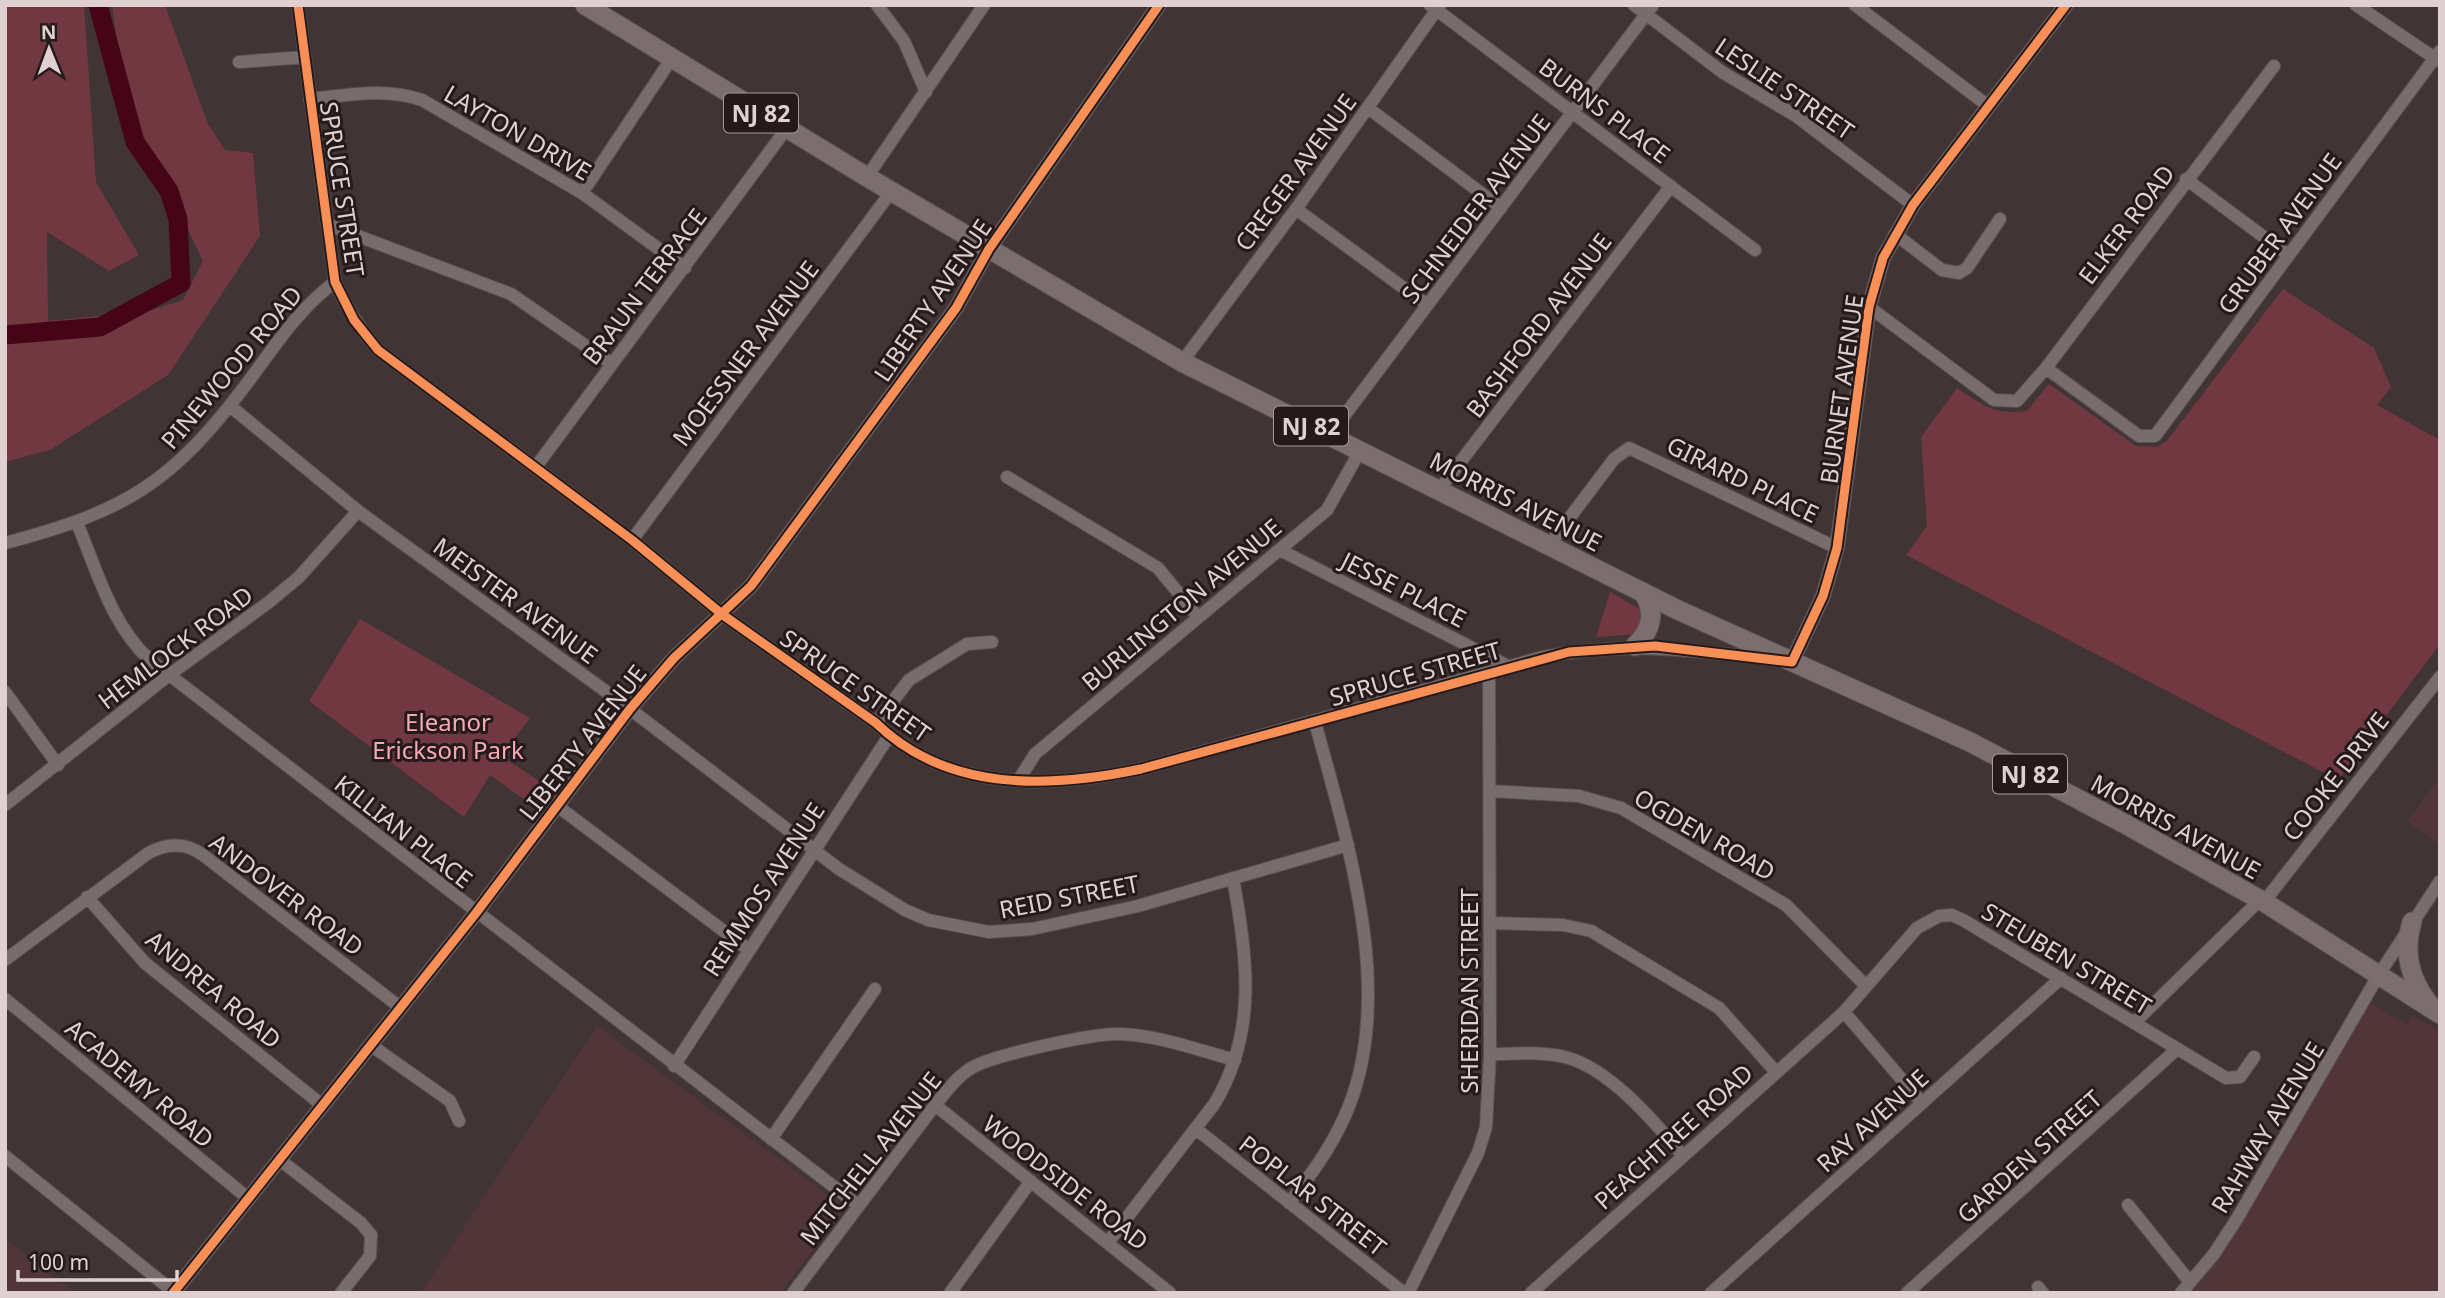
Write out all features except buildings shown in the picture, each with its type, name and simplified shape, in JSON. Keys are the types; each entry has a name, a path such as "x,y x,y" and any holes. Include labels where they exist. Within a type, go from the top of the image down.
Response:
{"main road":[{"name":"MORRIS AVENUE","path":"585,5 891,192 1182,362 1643,592 1970,742 2127,825 2262,901 2437,1013"},
{"path":"1635,646 1648,630 1651,618 1651,606 1643,592"},
{"path":"2412,922 2408,960 2415,981 2437,1013"}],"street":[{"name":"SPRUCE STREET","path":"298,5 335,282 354,320 378,350 632,540 723,615 876,723 889,736 938,765 985,777 1018,781 1084,781 1315,722 1508,666 1569,652 1635,646 1791,662"},
{"path":"877,5 904,41 926,92"},
{"path":"867,177 984,5"},
{"name":"LESLIE STREET","path":"1634,5 1649,10 1722,72 1796,116 1913,205"},
{"path":"1855,5 1987,105"},
{"name":"BURNET AVENUE","path":"1791,662 1823,596 1838,548 1870,307 1883,258 1913,205 2066,5"},
{"path":"2356,5 2438,57"},
{"name":"CREGER AVENUE","path":"1182,362 1368,108 1435,7"},
{"name":"BURNS PLACE","path":"1435,7 1755,250"},
{"name":"LIBERTY AVENUE","path":"173,1292 372,1046 630,709 674,658 751,586 951,314 989,249 1152,8"},
{"name":"SCHNEIDER AVENUE","path":"1329,436 1649,10"},
{"path":"239,62 304,57"},
{"name":"GRUBER AVENUE","path":"2046,368 2139,436 2150,437 2158,433 2438,57"},
{"path":"582,193 672,58"},
{"name":"ELKER ROAD","path":"1870,307 1994,400 2009,402 2024,396 2274,66"},
{"name":"LAYTON DRIVE","path":"310,99 377,91 401,93 422,100 582,193 685,268"},
{"path":"1368,108 1501,208"},
{"name":"BRAUN TERRACE","path":"535,468 787,128"},
{"path":"2186,179 2288,255"},
{"name":"BASHFORD AVENUE","path":"1439,490 1671,186"},
{"name":"MOESSNER AVENUE","path":"632,540 891,192"},
{"path":"1296,209 1427,305"},
{"path":"1895,234 1942,270 1955,274 1967,268 2000,219"},
{"path":"328,225 511,294 612,365"},
{"name":"PINEWOOD ROAD","path":"5,542 77,523 122,503 167,473 200,444 300,312 335,282"},
{"name":"MEISTER AVENUE","path":"230,406 358,511 630,709 814,848"},
{"name":"GIRARD PLACE","path":"1549,545 1614,459 1629,448 1838,548"},
{"name":"BURLINGTON AVENUE","path":"1018,781 1035,754 1327,510 1360,451"},
{"path":"1007,477 1158,568 1198,617"},
{"name":"HEMLOCK ROAD","path":"5,804 58,765 169,674 269,602 299,577 358,511"},
{"name":"KILLIAN PLACE","path":"77,523 127,637 169,674 859,1206"},
{"name":"JESSE PLACE","path":"1280,550 1508,666"},
{"path":"876,723 909,680 967,644 992,642"},
{"name":"SHERIDAN STREET","path":"1406,1293 1478,1153 1488,1115 1489,672"},
{"name":"COOKE DRIVE","path":"2135,1022 2262,901 2440,677"},
{"path":"5,692 58,765"},
{"path":"1289,1203 1331,1145 1345,1115 1359,1073 1366,1021 1367,969 1363,917 1348,845 1315,722"},
{"name":"REMMOS AVENUE","path":"674,1066 889,736"},
{"name":"OGDEN ROAD","path":"1490,791 1579,796 1621,808 1786,905 1811,927 1866,986"},
{"path":"556,805 749,950"},
{"name":"ANDOVER ROAD","path":"5,960 155,849 173,845 197,850 401,1008"},
{"name":"REID STREET","path":"814,848 839,869 905,910 946,926 989,932 1032,929 1138,906 1348,845"},
{"path":"1109,1241 1196,1129 1228,1080 1235,1060 1244,1029 1248,976 1233,878"},
{"name":"RAHWAY AVENUE","path":"2181,1293 2244,1207 2378,976 2440,881"},
{"name":"ANDREA ROAD","path":"87,897 145,963 322,1105"},
{"name":"STEUBEN STREET","path":"1866,986 1917,928 1929,920 1952,915 2226,1078 2239,1077 2254,1057"},
{"path":"1490,923 1563,925 1591,931 1719,1008 1776,1072"},
{"name":"RAY AVENUE","path":"1711,1293 2061,978"},
{"name":"PEACHTREE ROAD","path":"1531,1293 1844,1012 1866,986"},
{"path":"771,1139 875,989"},
{"name":"ACADEMY ROAD","path":"5,999 249,1199"},
{"path":"1844,1012 1922,1103"},
{"name":"MITCHELL AVENUE","path":"793,1293 955,1081 991,1059 1117,1034 1145,1036 1235,1060"},
{"path":"372,1046 450,1101 459,1121"},
{"name":"GARDEN STREET","path":"1907,1293 2177,1048"},
{"path":"1490,1054 1567,1057 1598,1073 1638,1105 1683,1156"},
{"name":"WOODSIDE ROAD","path":"935,1105 1109,1241 1161,1290"},
{"name":"POPLAR STREET","path":"1196,1129 1406,1293"},
{"path":"5,1156 173,1292"},
{"path":"280,1160 361,1223 371,1235 370,1256 341,1293"},
{"path":"953,1292 1031,1181"},
{"path":"2128,1205 2190,1282"}],"shaded area":[{"path":"2440,777 2440,845 2407,821"},
{"path":"2366,1000 2407,1025 2413,1015 2440,1031 2440,1293 2185,1293"},
{"path":"597,1026 846,1208 780,1293 421,1293"},
{"path":"5,1238 75,1293 5,1293"}],"green space":[{"path":"5,5 84,5 96,182 139,255 109,271 47,232 48,321 149,311 183,300 203,261 125,98 112,5 165,5 208,124 225,150 253,153 260,236 168,375 50,450 5,462"},
{"path":"2283,289 2374,348 2391,387 2377,405 2440,440 2440,644 2338,780 1906,555 1927,526 1921,437 1957,388 1989,408 2015,412 2027,411 2049,384 2136,446 2157,447 2166,442"},
{"path":"1610,592 1643,611 1640,634 1596,637"},
{"name":"Eleanor Erickson Park","path":"360,619 530,718 501,756 553,790 539,810 490,775 464,817 309,701"}],"waterway":[{"path":"5,335 100,327 181,283 178,219 169,191 135,142 98,5"}],"cycle path":[{"path":"298,5 335,282 354,320 378,350 632,540 723,615 876,723 904,746 935,762 967,773 1036,781 1071,780 1141,769 1569,652 1655,646 1792,662 1823,596 1837,548 1869,307 1883,258 1913,205 2066,5"},
{"path":"173,1293 476,913 630,709 674,658 751,586 956,308 989,249 1159,5"}]}
